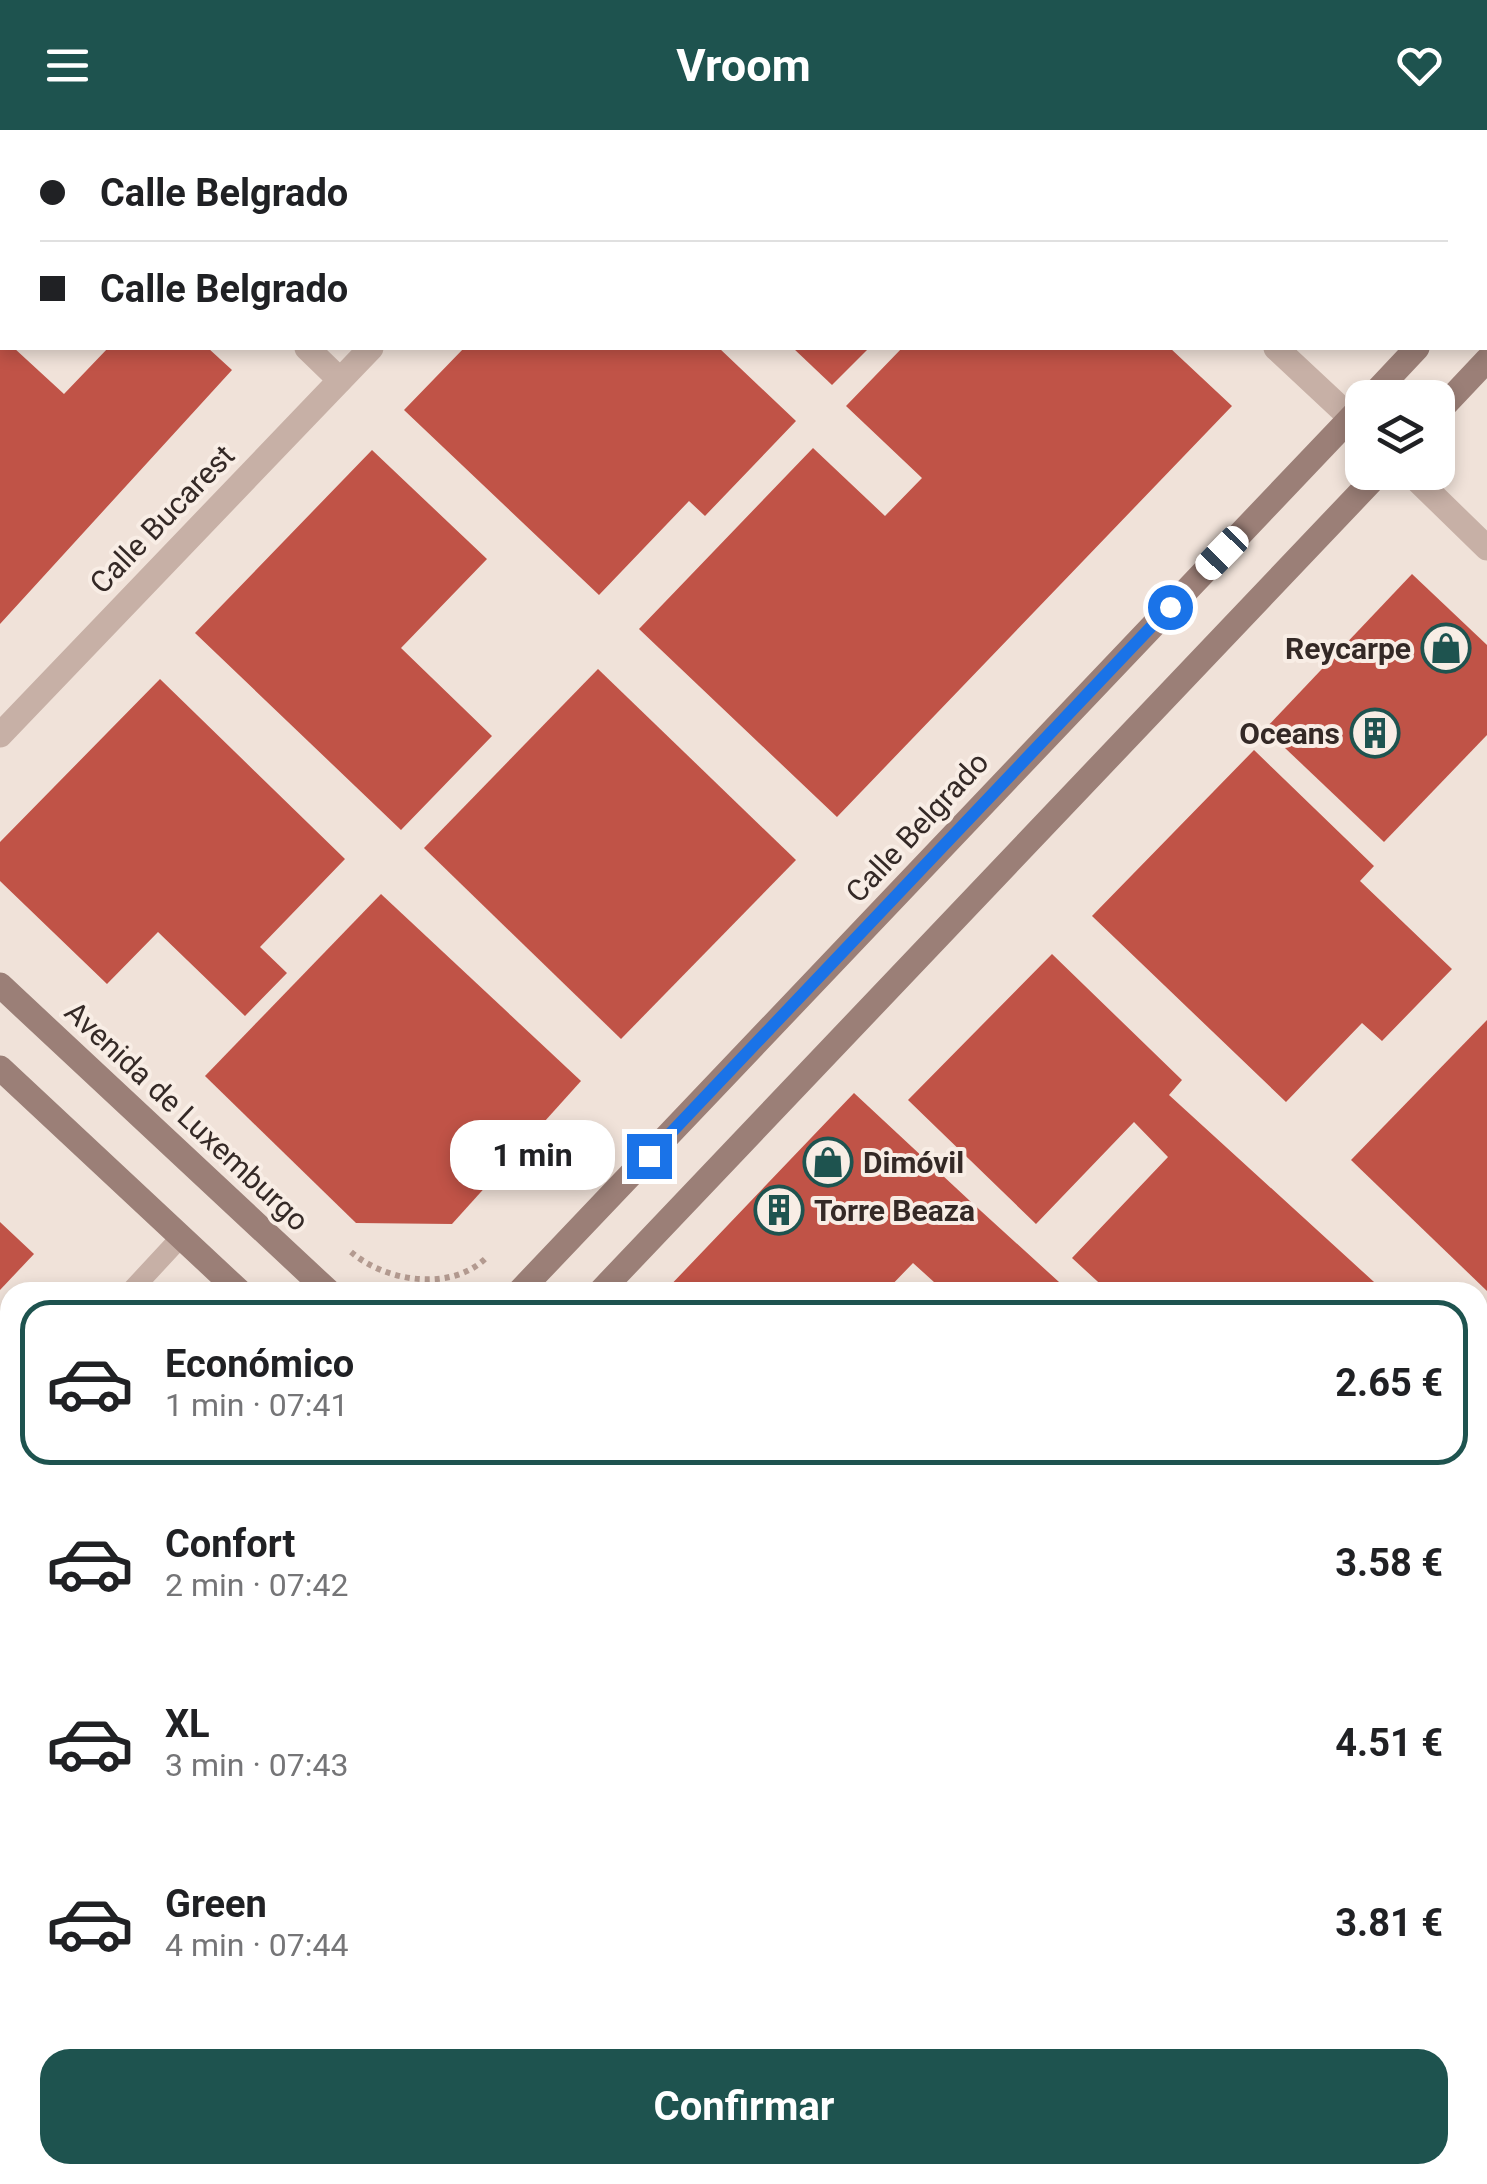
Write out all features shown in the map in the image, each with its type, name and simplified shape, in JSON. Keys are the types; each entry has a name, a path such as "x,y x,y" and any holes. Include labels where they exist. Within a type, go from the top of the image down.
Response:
{"main road":[{"path":"1387,380 1415,350"},
{"path":"1455,394 1487,360"},
{"name":"Calle Belgrado","path":"529,1282 1345,433"},
{"path":"610,1282 1363,490"},
{"name":"Avenida de Luxemburgo","path":"0,985 319,1282"},
{"path":"0,1068 229,1282"}],"street":[{"path":"309,350 340,380"},
{"name":"Calle Bucarest","path":"0,735 369,350"},
{"path":"1278,350 1345,406"},
{"path":"1427,490 1487,548"}],"lane":[{"path":"139,1282 180,1237"}],"path":[{"path":"351,1252 384,1272 426,1279 468,1272 486,1258"}],"building":[{"path":"0,350 16,350 64,394 106,350 210,350 232,370 0,624"},
{"path":"462,350 721,350 796,421 705,516 689,501 599,595 404,410"},
{"path":"795,350 867,350 832,385"},
{"path":"900,350 1172,350 1232,406 837,817 639,629 813,448 885,516 922,478 846,406"},
{"path":"372,450 487,559 401,648 492,736 401,830 195,633"},
{"path":"1412,574 1487,645 1487,735 1384,842 1265,729"},
{"path":"598,669 796,860 621,1039 424,848"},
{"path":"160,679 345,859 260,947 287,973 245,1016 158,932 107,984 0,881 0,842"},
{"path":"1254,750 1374,866 1360,881 1452,969 1382,1041 1362,1023 1286,1102 1092,916"},
{"path":"381,894 581,1081 452,1224 356,1223 205,1076"},
{"path":"1052,954 1182,1080 1169,1095 1374,1282 1098,1282 1072,1258 1168,1157 1134,1122 1036,1224 908,1100"},
{"path":"1487,1020 1487,1282 1478,1282 1351,1160"},
{"path":"854,1093 1059,1282 934,1282 913,1263 895,1282 674,1282"},
{"path":"0,1222 34,1254 8,1282 0,1282"}],"place":[{"name":"Reycarpe","path":"1446,648"},
{"name":"Oceans","path":"1375,733"},
{"name":"Dimóvil","path":"828,1162"},
{"name":"Torre Beaza","path":"779,1210"}],"route":[{"path":"649,1156 1170,607"}]}
